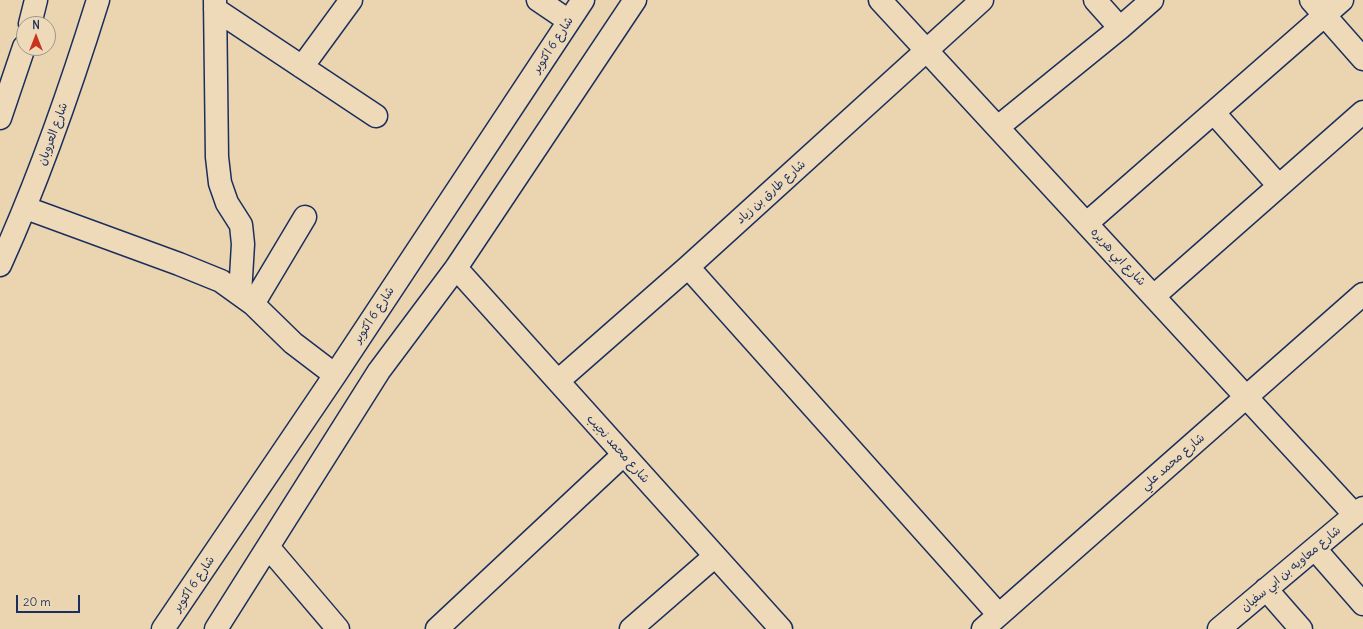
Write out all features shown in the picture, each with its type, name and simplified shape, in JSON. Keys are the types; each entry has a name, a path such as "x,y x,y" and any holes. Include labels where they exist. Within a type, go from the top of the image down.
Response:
{"street":[{"path":"32,16 36,0"},
{"name":"شارع العروبان","path":"0,265 26,208 68,92 98,0"},
{"path":"302,67 351,0"},
{"path":"538,0 569,21"},
{"name":"شارع 6 اكتوبر","path":"163,629 335,375 583,0"},
{"path":"216,629 269,548 379,371 456,268 635,0"},
{"name":"شارع ابي هريره","path":"880,0 1247,397 1359,511"},
{"name":"شارع طارق بن زياد","path":"558,381 688,268 982,0"},
{"path":"1095,0 1120,28"},
{"path":"998,127 1120,28 1152,0"},
{"path":"1087,223 1214,113 1318,8 1342,0"},
{"path":"215,4 217,157 220,183 227,203 241,225 246,299"},
{"path":"215,4 302,67 376,116"},
{"path":"1318,8 1363,59"},
{"path":"0,118 21,56"},
{"path":"1154,296 1363,112"},
{"path":"1214,113 1279,186"},
{"path":"26,208 180,264 221,281 246,299 293,343 335,375"},
{"path":"246,299 305,217"},
{"name":"شارع محمد نجيب","path":"456,268 779,628"},
{"path":"688,268 991,622"},
{"name":"شارع محمد علي","path":"991,622 1363,294"},
{"path":"437,629 623,454"},
{"name":"شارع معاويه بن ابي سفيان","path":"1219,629 1359,511"},
{"path":"269,548 338,629"},
{"path":"1315,549 1363,604"},
{"path":"631,629 715,556"},
{"path":"1266,589 1301,629"}]}
